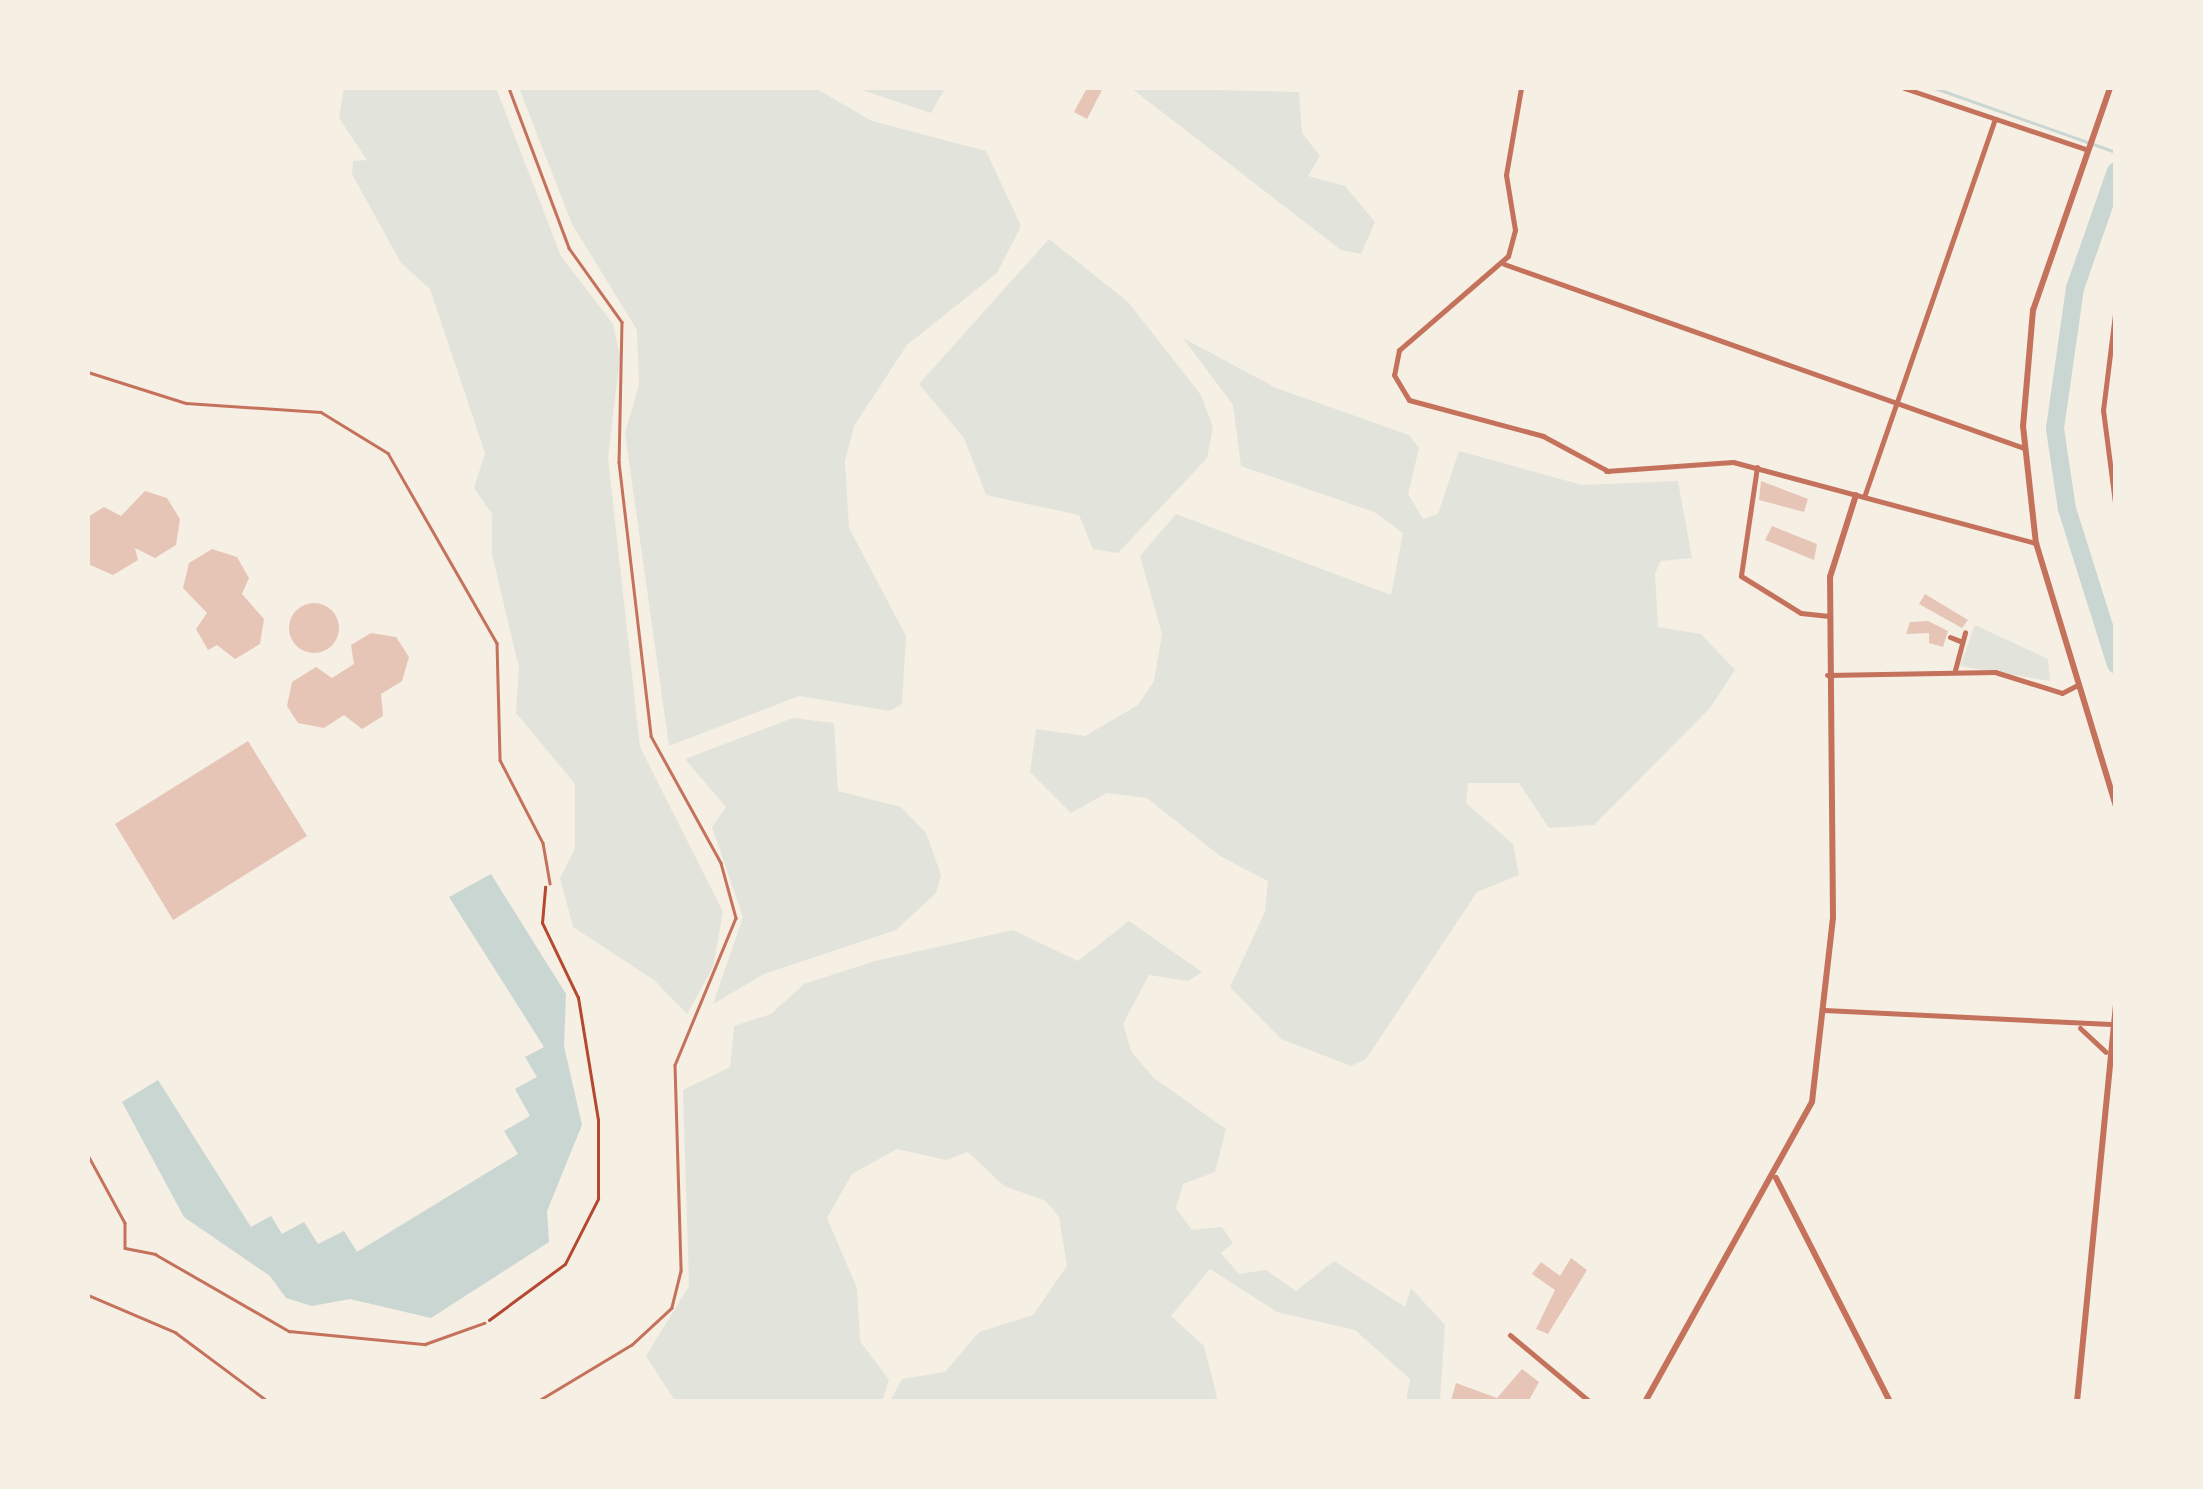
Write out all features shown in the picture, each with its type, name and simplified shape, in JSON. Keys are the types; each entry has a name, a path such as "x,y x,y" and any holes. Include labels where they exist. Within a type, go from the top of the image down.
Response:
{"street":[{"path":"1521,88 1506,175 1514,241 1504,264 1399,350 1398,386 1409,400 1543,436 1606,471 1756,467 2036,543"},
{"path":"1904,88 2085,149"},
{"path":"2110,88 2085,149 2030,327 2024,448 2036,543 2116,806"},
{"path":"1645,1402 1776,1177 1812,1102 1833,918 1827,675 1836,552 1898,404 1995,118"},
{"path":"1504,264 2024,448"},
{"path":"2116,306 2102,410 2116,510"},
{"path":"1756,467 1741,576 1802,613 1829,616"},
{"path":"1955,670 1965,632"},
{"path":"1950,637 1960,641"},
{"path":"1827,675 1955,670 2062,693 2081,684"},
{"path":"2077,1402 2090,1332 2106,1052 2116,1002"},
{"path":"1824,1010 2080,1028 2111,1024"},
{"path":"2080,1028 2106,1052"},
{"path":"1776,1177 1890,1402"},
{"path":"1510,1335 1590,1402"}],"lane":[{"path":"509,88 569,248 622,322 619,462 651,736 721,863 736,918 674,1065 682,1271 672,1308 632,1345 537,1402"},
{"path":"88,372 186,403 321,412 388,453 497,643 500,760 542,843 550,884"},
{"path":"88,1155 125,1223 125,1248 155,1254 290,1332 424,1344 484,1323"},
{"path":"88,1295 175,1332 269,1402"}],"path":[{"path":"484,1323 565,1264 598,1199 598,1120 574,977 542,924 550,884"}],"shaded area":[{"path":"344,88 496,88 561,256 613,324 620,357 608,457 640,747 723,912 713,967 687,1014 654,980 573,927 560,878 575,849 575,784 516,713 519,668 492,554 492,514 474,488 485,453 430,289 401,263 352,174 353,161 367,160 339,118"},
{"path":"519,88 815,88 872,121 986,151 1021,226 997,273 907,345 854,426 845,461 849,528 906,636 902,704 890,711 799,696 669,746 625,433 639,385 637,330 572,224"},
{"path":"856,88 945,88 931,113"},
{"path":"1131,88 1299,92 1302,133 1320,156 1308,176 1345,186 1375,222 1361,254 1341,250"},
{"path":"1049,239 1128,302 1201,395 1213,427 1207,458 1118,553 1093,549 1079,515 986,495 964,438 919,384"},
{"path":"1183,338 1276,388 1409,435 1419,448 1408,494 1423,519 1438,514 1459,451 1582,485 1678,481 1692,558 1661,561 1655,573 1658,627 1701,634 1735,670 1710,708 1594,825 1549,828 1519,783 1468,783 1466,803 1513,844 1519,875 1477,892 1366,1059 1351,1066 1281,1039 1230,987 1265,912 1268,881 1220,856 1147,798 1107,793 1071,813 1030,772 1036,729 1085,736 1138,705 1154,681 1162,634 1140,556 1176,514 1391,595 1403,533 1374,512 1241,466 1233,405"},
{"path":"1975,625 2048,659 2050,681 1960,666"},
{"path":"793,718 834,723 838,791 901,807 926,833 941,875 936,893 896,930 764,974 713,1004 743,917 712,827 726,807 685,759"},
{"path":"491,874 566,994 564,1046 582,1125 547,1211 549,1242 431,1318 350,1299 312,1306 286,1298 270,1276 184,1217 122,1102 158,1080 251,1227 271,1216 282,1234 304,1222 318,1244 344,1231 357,1252 518,1154 504,1131 530,1116 515,1089 537,1077 525,1057 544,1047 449,897"},
{"path":"1129,921 1202,972 1188,981 1149,975 1123,1024 1132,1053 1154,1078 1226,1129 1215,1172 1183,1184 1176,1208 1192,1230 1222,1227 1233,1243 1221,1253 1239,1274 1266,1270 1296,1291 1334,1261 1405,1307 1411,1288 1445,1325 1440,1401 1406,1401 1410,1379 1355,1330 1277,1312 1210,1269 1171,1316 1204,1346 1218,1401 890,1401 902,1379 945,1372 979,1332 1033,1315 1067,1266 1059,1217 1046,1201 1004,1186 968,1152 946,1160 897,1149 852,1174 827,1218 857,1288 860,1341 889,1380 882,1401 675,1401 646,1356 689,1286 683,1090 730,1067 734,1026 771,1014 804,984 875,961 1013,930 1078,961"}],"building":[{"path":"1087,88 1103,88 1087,119 1074,112"},
{"path":"1761,481 1808,499 1804,512 1759,500"},
{"path":"145,491 167,498 180,519 176,545 155,558 135,548 138,560 113,575 88,564 88,517 104,507 121,516"},
{"path":"1772,526 1817,544 1814,560 1765,540"},
{"path":"212,549 237,557 249,578 242,594 264,619 260,644 235,659 217,645 208,650 196,629 207,613 183,588 189,563"},
{"path":"1925,594 1968,620 1962,628 1919,604"},
{"path":"314,603 332,610 339,628 332,646 314,653 296,646 289,628 296,610"},
{"path":"1928,621 1948,631 1943,647 1929,643 1929,633 1906,634 1910,622"},
{"path":"371,633 396,637 409,657 402,681 381,694 383,716 362,729 344,715 324,728 298,723 287,706 292,682 316,667 332,678 354,664 351,645"},
{"path":"248,741 307,836 173,920 115,824"},
{"path":"1571,1258 1587,1270 1548,1334 1536,1329 1555,1290 1532,1274 1541,1262 1560,1276"},
{"path":"1522,1369 1539,1382 1528,1402 1451,1400 1456,1383 1497,1398"}],"waterway":[{"path":"1935,88 2116,152"},
{"path":"2116,171 2075,288 2055,429 2067,509 2116,664"}]}
